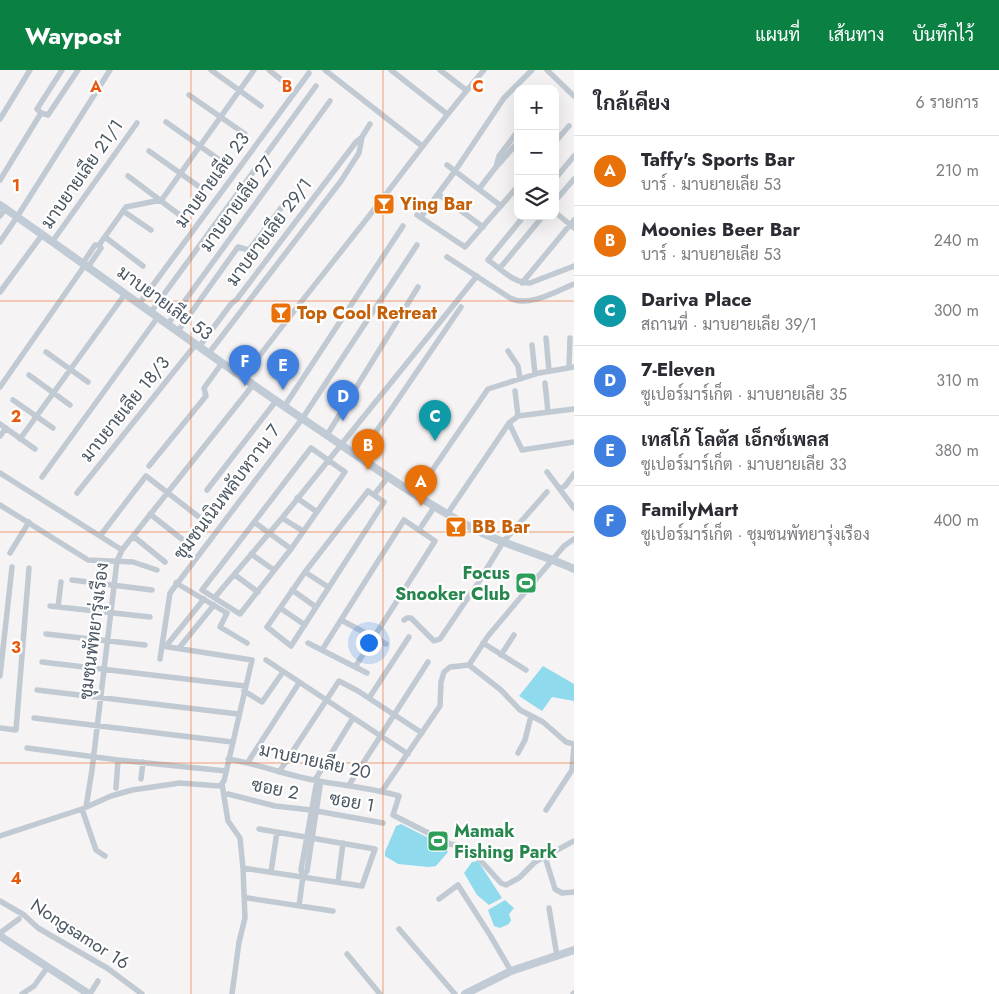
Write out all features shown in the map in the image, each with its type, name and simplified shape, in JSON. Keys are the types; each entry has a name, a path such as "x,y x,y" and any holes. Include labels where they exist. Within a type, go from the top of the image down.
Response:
{"street":[{"path":"0,119 30,70"},
{"path":"62,70 37,109 41,113 48,115 78,70"},
{"path":"0,242 110,70"},
{"path":"211,70 261,106"},
{"path":"0,387 85,265 101,248 99,245 126,207 161,200 254,70"},
{"path":"269,70 284,82"},
{"path":"325,70 422,146"},
{"path":"391,70 447,114"},
{"path":"440,70 466,90"},
{"path":"243,378 321,275 466,90 484,70"},
{"path":"514,191 465,247 419,216 455,171 504,98 532,70"},
{"path":"547,70 574,96"},
{"name":"มาบยายเลีย 23","path":"140,304 309,73"},
{"path":"42,477 316,86"},
{"path":"189,95 245,134"},
{"name":"มาบยายเลีย 27","path":"168,324 330,102"},
{"path":"0,180 41,113"},
{"path":"166,122 222,161"},
{"name":"มาบยายเลีย 21/1","path":"52,242 137,123"},
{"path":"209,354 341,181 359,153 362,137 370,124"},
{"path":"559,137 569,126"},
{"name":"มาบยายเลีย 29/1","path":"198,345 231,304 238,299 356,142 362,137"},
{"path":"496,167 500,156 514,137"},
{"path":"479,189 514,147"},
{"path":"149,151 201,188"},
{"path":"558,175 574,156"},
{"path":"447,165 501,206"},
{"path":"128,176 181,216"},
{"path":"559,196 574,179"},
{"path":"438,194 483,227"},
{"path":"178,332 238,247 249,250 291,195"},
{"path":"0,216 3,207"},
{"name":"มาบยายเลีย 53","path":"3,207 358,458 475,529 503,542 554,559 574,569"},
{"path":"123,211 151,230"},
{"path":"522,283 573,224 559,215"},
{"path":"521,220 488,260 522,283 530,283 574,266"},
{"path":"500,268 540,220"},
{"path":"284,407 403,226"},
{"path":"0,292 42,234"},
{"path":"105,237 143,266"},
{"name":"ชุมชนเนินพลับหวาน 7","path":"160,659 164,646 170,593 176,583 302,418 417,245"},
{"path":"447,257 519,302 533,300 574,284"},
{"path":"567,269 574,260"},
{"path":"215,597 282,518 477,276"},
{"path":"327,435 418,287"},
{"path":"20,439 125,294"},
{"path":"358,458 461,307"},
{"path":"546,338 549,371"},
{"path":"416,494 488,389 535,374 572,367 570,338"},
{"name":"มาบยายเลีย 18/3","path":"77,493 198,345"},
{"path":"532,346 535,374"},
{"path":"508,351 518,366 520,379"},
{"path":"46,352 88,382"},
{"path":"149,466 206,396 204,388 222,363"},
{"path":"29,375 70,405"},
{"path":"545,383 548,412"},
{"name":"ชุมชนพัทยารุ่งเรือง","path":"84,808 94,757 117,561 122,550 253,385"},
{"path":"515,390 518,416"},
{"path":"13,400 53,428"},
{"path":"207,490 276,401"},
{"path":"448,513 509,423 518,416 574,409"},
{"path":"509,423 522,450 574,442"},
{"path":"0,436 3,426 35,449"},
{"path":"311,448 328,460 346,472 291,549 240,614 202,590 311,448"},
{"path":"547,472 574,508"},
{"path":"0,473 122,550"},
{"path":"560,490 574,474"},
{"path":"100,536 146,476 199,517"},
{"path":"374,495 388,477"},
{"path":"368,491 374,495 384,502 291,646 267,627 305,572 368,491"},
{"path":"404,620 411,618 434,641 440,639 503,542 547,492"},
{"path":"297,498 317,512"},
{"path":"419,530 435,506"},
{"path":"1,508 29,522 88,560 133,562 157,570"},
{"path":"150,514 183,540"},
{"path":"282,518 304,531"},
{"path":"322,650 404,520 435,540 355,667"},
{"path":"10,553 29,522"},
{"path":"254,522 291,549"},
{"path":"133,536 166,562"},
{"path":"546,810 572,770 574,745 566,742 543,722 520,710 501,690 469,665 483,643 564,546 574,539"},
{"path":"251,554 274,570"},
{"path":"0,676 2,638 12,567"},
{"path":"0,728 16,730 29,568"},
{"path":"305,572 328,587"},
{"path":"234,574 258,592"},
{"path":"72,580 152,590"},
{"path":"58,607 61,582"},
{"path":"176,583 227,613 220,627 247,643"},
{"path":"292,590 316,607"},
{"path":"164,646 204,599"},
{"path":"0,604 8,605"},
{"path":"179,648 214,605"},
{"path":"50,606 150,617"},
{"path":"280,608 305,625"},
{"path":"341,620 386,644"},
{"path":"46,634 146,645"},
{"path":"501,655 514,635"},
{"path":"369,698 409,638"},
{"path":"308,643 367,673"},
{"path":"483,643 526,670"},
{"path":"164,646 252,660 222,784 228,821 240,838 244,868 245,918 239,942 232,994"},
{"path":"266,660 408,754"},
{"path":"42,662 244,689 262,702 284,672"},
{"path":"349,785 428,662"},
{"name":"มาบยายเลีย 20","path":"228,759 248,762 316,781 382,791 440,706 441,682 444,672 450,667 469,665"},
{"path":"279,772 338,681 369,698 422,733"},
{"path":"248,762 299,682"},
{"path":"37,690 238,714"},
{"path":"518,753 531,716"},
{"path":"34,718 232,742"},
{"path":"299,906 303,876 307,871 309,837 320,786 316,781 353,718"},
{"path":"27,748 226,771"},
{"path":"116,788 118,760"},
{"path":"141,779 143,762"},
{"path":"0,836 84,808 111,796 155,786 180,783 220,786 222,784"},
{"path":"382,791 399,796 393,815 450,844 472,851 501,883 506,885 519,878 535,862 574,841"},
{"name":"ซอย 2","path":"228,794 275,806 314,811"},
{"path":"84,808 96,850 105,856"},
{"name":"ซอย 1","path":"314,811 383,823"},
{"path":"244,868 362,886 375,849 259,829"},
{"path":"271,872 277,832"},
{"path":"338,882 343,843"},
{"path":"545,858 557,891 574,892"},
{"path":"439,899 458,885 511,972"},
{"path":"248,898 333,911"},
{"name":"Nongsamor 16","path":"0,901 24,916 38,928 107,968 142,994"},
{"path":"549,908 557,956"},
{"path":"19,919 0,935 47,968 90,994 98,981"},
{"path":"399,929 455,994"},
{"path":"465,994 511,972 574,950"},
{"path":"347,954 380,994"},
{"path":"22,994 34,986 47,968"}],"water":[{"path":"543,666 574,684 574,701 552,697 542,711 519,696"},
{"path":"401,824 446,847 448,852 436,866 398,864 385,856 385,852 396,826"},
{"path":"478,861 502,898 489,905 477,895 464,873 472,862"},
{"path":"505,900 514,908 509,914 511,920 509,924 500,928 494,926 488,910"}],"place":[{"name":"Ying Bar","path":"384,204"},
{"name":"Top Cool Retreat","path":"281,313"},
{"name":"FamilyMart","path":"245,386"},
{"name":"เทสโก้ โลตัส เอ็กซ์เพลส","path":"283,390"},
{"name":"7-Eleven","path":"343,421"},
{"name":"Dariva Place","path":"435,441"},
{"name":"Moonies Beer Bar","path":"368,470"},
{"name":"Taffy's Sports Bar","path":"421,506"},
{"name":"BB Bar","path":"456,527"},
{"name":"Focus Snooker Club","path":"526,583"},
{"name":"Mamak Fishing Park","path":"438,841"}]}
